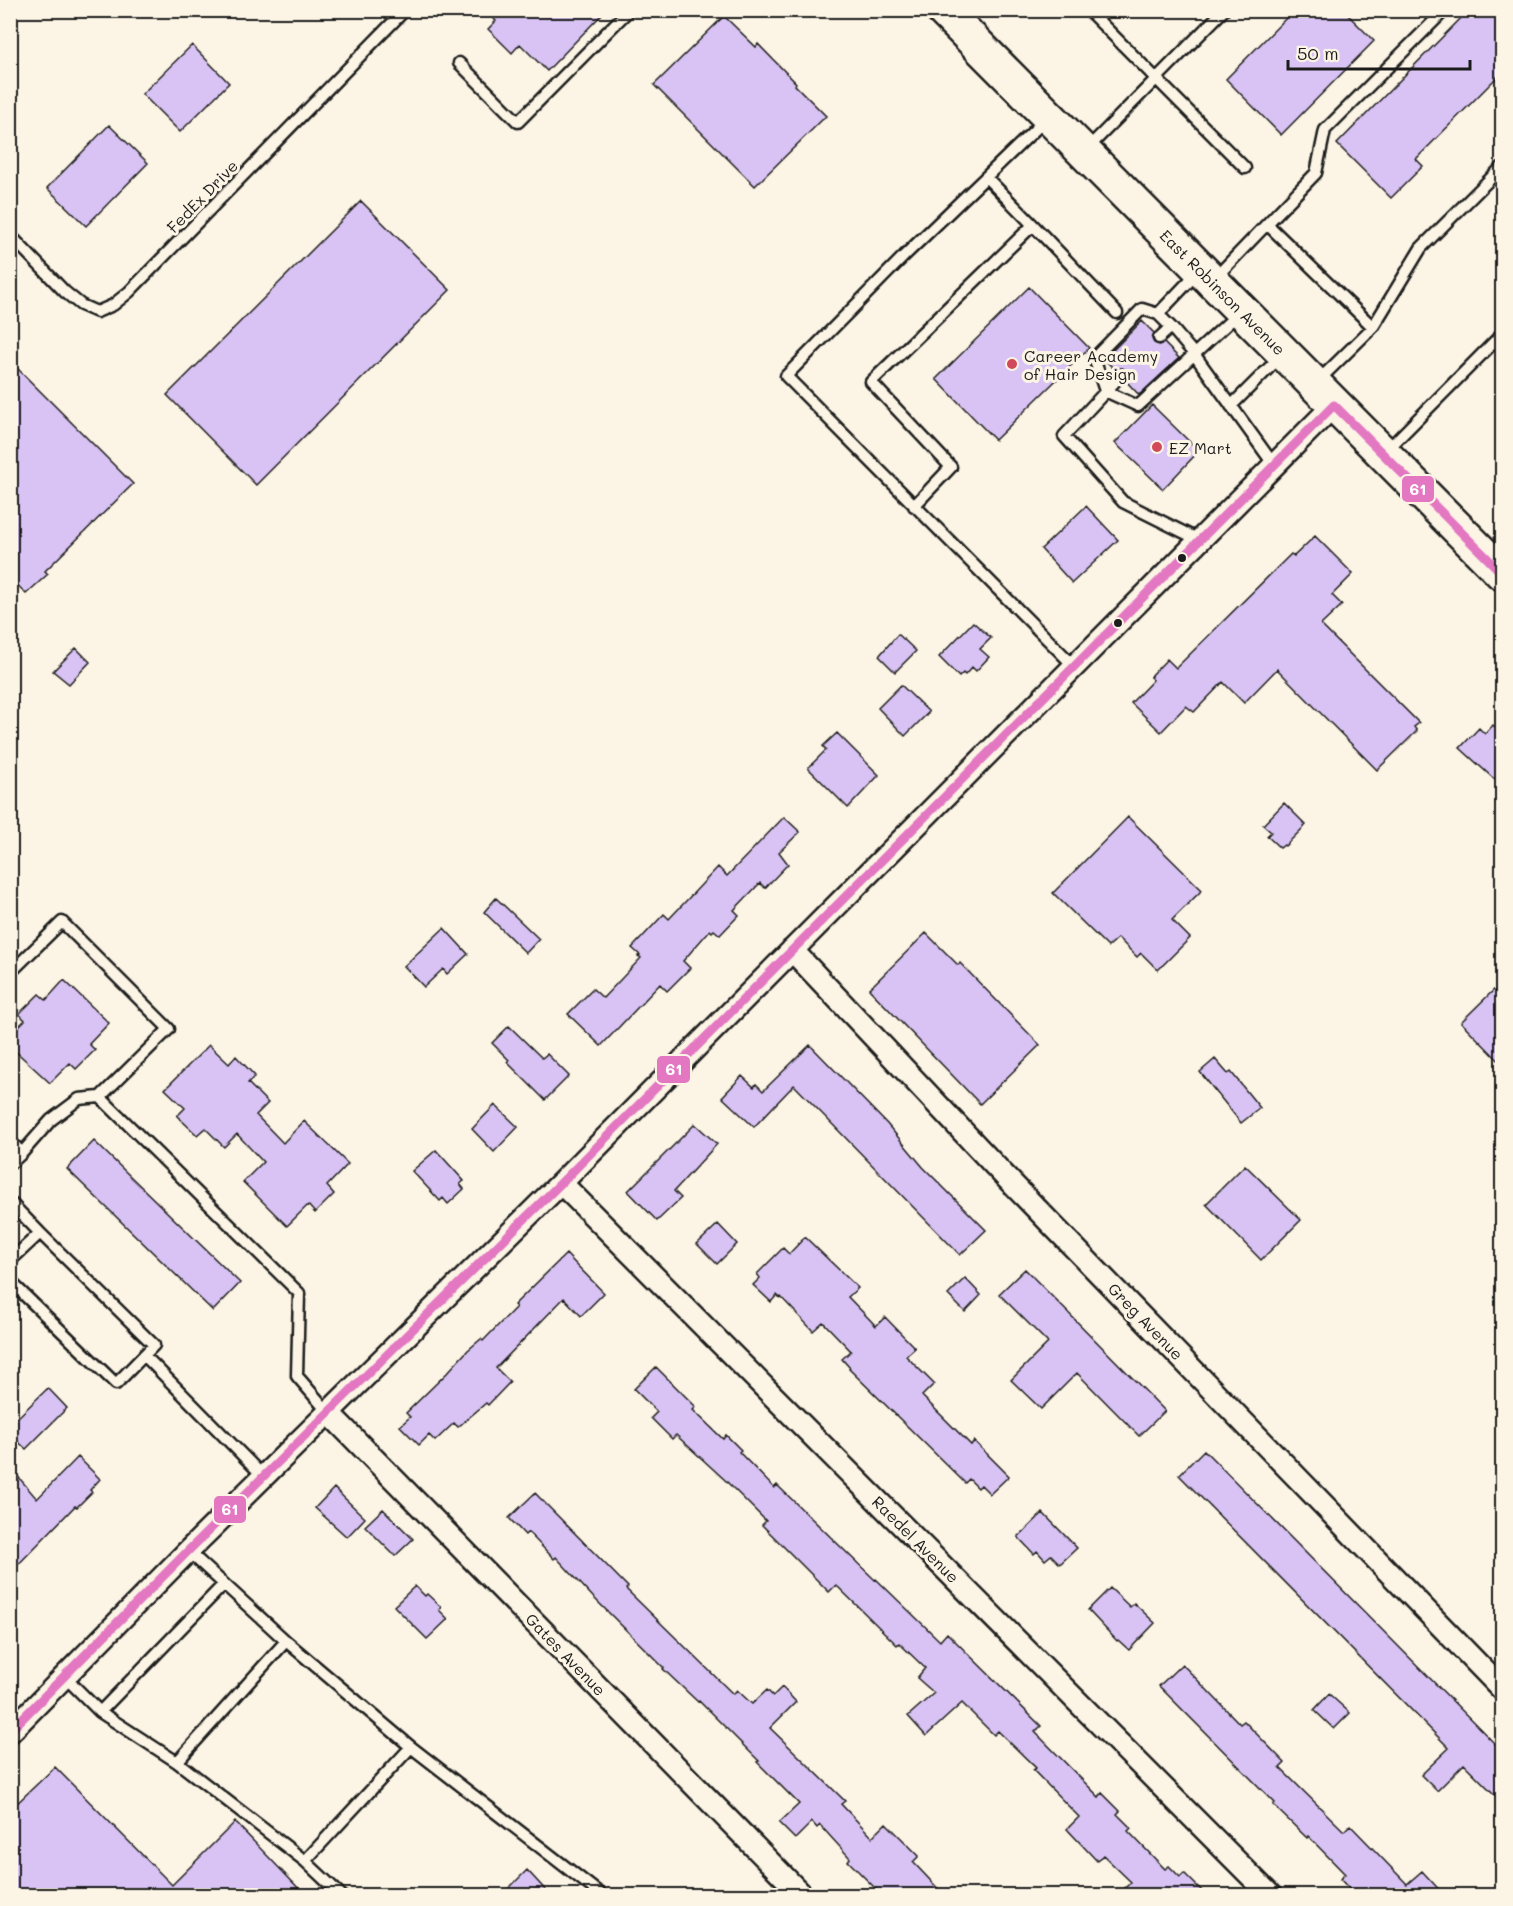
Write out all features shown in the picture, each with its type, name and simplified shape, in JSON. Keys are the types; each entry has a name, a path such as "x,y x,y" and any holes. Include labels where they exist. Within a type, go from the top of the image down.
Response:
{"highway":[{"name":"East Robinson Avenue","path":"955,18 1048,117 1503,573"}],"street":[{"path":"10,1732 188,1551 561,1183 1274,465 1324,395"},
{"name":"Greg Avenue","path":"792,950 1008,1179 1503,1689"},
{"name":"Raedel Avenue","path":"561,1183 1271,1896"},
{"name":"Gates Avenue","path":"328,1412 803,1896"}],"lane":[{"name":"FedEx Drive","path":"10,235 64,292 81,304 98,312 113,305 129,292 405,10"},
{"path":"459,63 518,122 629,10"},
{"path":"1088,10 1245,168"},
{"path":"1084,152 1224,10"},
{"path":"1158,314 1267,224 1316,173 1325,130 1445,10"},
{"path":"1048,117 905,255 786,376 1074,666"},
{"path":"1324,395 1373,327 1421,248 1503,167"},
{"path":"986,177 1117,314"},
{"path":"1267,224 1373,327"},
{"path":"914,506 951,467 871,382 1033,225"},
{"path":"1241,311 1194,354 1138,406 1105,391 1094,358 1142,309 1158,314 1194,354 1274,465"},
{"path":"1159,338 1171,327"},
{"path":"1383,454 1503,334"},
{"path":"1232,406 1284,354"},
{"path":"1120,375 1064,436 1122,502 1199,540"},
{"path":"10,973 62,922 169,1029 100,1097 79,1099 51,1120 10,1164"},
{"path":"100,1097 299,1293 297,1376 328,1412"},
{"path":"10,1142 22,1153"},
{"path":"10,1202 154,1345 116,1383 10,1281"},
{"path":"10,1261 40,1233"},
{"path":"144,1355 264,1477"},
{"path":"188,1551 286,1641 411,1747 603,1896"},
{"path":"100,1712 224,1584"},
{"path":"177,1762 286,1641"},
{"path":"65,1677 100,1712 177,1762 305,1860 342,1896"},
{"path":"305,1860 411,1747"}],"building":[{"path":"485,10 606,10 547,71 520,44 512,53 488,29 496,21"},
{"path":"1294,10 1343,10 1374,41 1281,135 1226,79"},
{"path":"1469,10 1503,10 1503,71 1416,159 1423,166 1391,198 1337,144"},
{"path":"724,16 756,47 758,44 826,116 755,186 654,85"},
{"path":"192,45 229,83 180,132 142,94"},
{"path":"109,125 148,163 86,226 47,188"},
{"path":"361,201 450,290 256,485 167,395"},
{"name":"Career Academy of Hair Design","path":"1029,287 1089,348 995,440 936,379"},
{"path":"1142,321 1154,333 1152,339 1154,343 1160,345 1164,343 1179,358 1139,395 1126,381 1128,376 1126,370 1122,368 1115,370 1104,359"},
{"path":"10,361 133,484 45,571 48,574 26,594 10,577"},
{"name":"EZ Mart","path":"1152,405 1199,451 1163,489 1115,443"},
{"path":"1086,506 1118,540 1072,583 1041,549"},
{"path":"1315,536 1353,574 1332,595 1342,605 1321,625 1419,723 1414,727 1417,731 1377,770 1277,669 1244,703 1223,682 1194,712 1186,706 1161,732 1131,703 1153,680 1150,677 1167,659 1176,668 1291,554 1294,556"},
{"path":"973,622 991,638 980,649 989,657 976,671 972,667 965,675 963,673 959,677 939,657"},
{"path":"898,634 916,651 895,672 879,656"},
{"path":"76,648 90,662 69,684 53,671"},
{"path":"901,685 929,712 905,736 878,708"},
{"path":"1493,725 1503,734 1503,770 1494,779 1460,748 1479,728 1485,734"},
{"path":"837,733 879,775 848,808 808,768 826,750 823,746"},
{"path":"1284,803 1306,825 1285,846 1280,848 1267,836 1271,832 1263,825"},
{"path":"784,817 800,832 779,852 788,864 765,888 760,883 734,910 739,915 720,935 710,930 683,961 690,968 667,991 660,984 601,1046 568,1014 593,989 603,998 641,958 632,948 664,914 669,919 718,867 727,876"},
{"path":"1128,817 1202,890 1172,920 1190,938 1158,970 1141,953 1137,957 1118,938 1108,947 1053,893"},
{"path":"496,898 539,939 526,953 484,912"},
{"path":"444,928 468,954 447,974 443,969 424,987 404,966"},
{"path":"926,933 958,965 960,963 1040,1045 980,1104 869,989"},
{"path":"64,980 109,1023 89,1044 95,1050 76,1069 70,1063 50,1083 10,1046 10,1035 25,1020 19,1014 39,994 46,1000"},
{"path":"1503,981 1503,1065 1461,1022"},
{"path":"509,1026 542,1058 547,1054 569,1076 545,1100 507,1062 509,1060 492,1043"},
{"path":"209,1045 229,1064 236,1056 255,1076 248,1083 268,1103 256,1115 283,1143 304,1121 348,1164 327,1186 334,1194 315,1213 308,1205 287,1226 243,1182 263,1162 237,1134 224,1147 205,1128 197,1135 177,1116 185,1108 165,1089"},
{"path":"810,1045 887,1124 923,1167 986,1230 960,1255 794,1085 754,1127 722,1097 742,1076 754,1087 756,1084 763,1091"},
{"path":"1215,1059 1228,1074 1231,1072 1260,1108 1241,1123 1200,1072"},
{"path":"495,1105 518,1127 494,1152 472,1129"},
{"path":"695,1124 717,1144 674,1191 681,1198 657,1221 628,1191"},
{"path":"94,1141 240,1283 213,1311 67,1169"},
{"path":"436,1150 464,1181 460,1184 464,1189 448,1204 443,1198 440,1201 412,1171"},
{"path":"1245,1165 1301,1220 1261,1260 1206,1204"},
{"path":"718,1224 737,1244 717,1264 697,1244"},
{"path":"805,1237 858,1288 848,1297 876,1326 885,1317 915,1348 906,1356 934,1384 922,1396 971,1445 974,1441 1009,1476 990,1494 981,1485 978,1488 969,1479 965,1483 849,1369 842,1359 851,1351 823,1322 813,1331 781,1297 777,1295 771,1302 753,1285 760,1278 757,1274 783,1248 789,1254"},
{"path":"566,1254 604,1293 581,1316 564,1298 496,1368 510,1382 488,1405 486,1403 458,1427 454,1423 435,1441 429,1435 419,1445 400,1426 410,1417 406,1413 468,1350 481,1339 483,1341 516,1307 514,1305"},
{"path":"1025,1269 1165,1411 1139,1436 1077,1373 1041,1409 1011,1380 1048,1343 999,1294"},
{"path":"965,1278 981,1295 965,1312 948,1295"},
{"path":"656,1367 696,1407 693,1410 723,1439 726,1435 774,1488 777,1485 940,1641 947,1633 1041,1726 1035,1732 1099,1797 1102,1793 1120,1811 1117,1814 1131,1828 1128,1831 1165,1869 1169,1866 1180,1877 1184,1873 1207,1896 1117,1896 1131,1882 1103,1855 1097,1861 1067,1829 1079,1817 1033,1770 1036,1768 998,1731 994,1735 962,1703 926,1736 908,1716 934,1693 917,1678 925,1668 899,1643 897,1645 836,1585 829,1592 762,1525 766,1521 725,1480 676,1435 672,1439 651,1418 657,1412 634,1389"},
{"path":"48,1388 67,1408 26,1449 10,1434 10,1425"},
{"path":"1204,1450 1503,1752 1503,1803 1464,1764 1437,1791 1421,1775 1449,1748 1179,1475"},
{"path":"78,1457 100,1479 90,1490 92,1492 77,1507 75,1506 10,1573 10,1467 37,1499"},
{"path":"334,1488 365,1518 347,1537 315,1508"},
{"path":"535,1493 628,1587 626,1589 733,1694 737,1690 752,1704 767,1690 773,1696 782,1687 796,1702 770,1728 845,1801 841,1804 872,1837 886,1823 919,1856 913,1862 945,1896 883,1896 848,1861 850,1858 820,1825 817,1828 812,1822 795,1839 779,1823 799,1804 699,1701 663,1669 556,1557 554,1559 528,1532 525,1535 509,1518"},
{"path":"383,1509 413,1539 395,1556 365,1526"},
{"path":"1043,1513 1077,1548 1060,1564 1051,1555 1045,1560 1037,1551 1034,1554 1018,1537"},
{"path":"415,1586 441,1607 439,1610 448,1619 427,1639 394,1606"},
{"path":"1110,1588 1130,1607 1134,1603 1155,1623 1129,1650 1117,1641 1088,1610"},
{"path":"1182,1664 1240,1724 1244,1721 1285,1763 1280,1768 1344,1831 1350,1825 1407,1884 1422,1871 1445,1896 1356,1896 1340,1879 1345,1874 1308,1836 1307,1838 1273,1805 1275,1803 1159,1686"},
{"path":"1329,1694 1350,1713 1334,1729 1314,1710"},
{"path":"55,1767 172,1885 235,1822 306,1896 10,1896 10,1810"},
{"path":"527,1870 551,1896 501,1896"}],"transit line":[{"name":"61","path":"1334,405 1502,573"},
{"name":"61","path":"10,1731 188,1551 561,1183 1334,405"}],"place":[{"name":"Career Academy of Hair Design","path":"1012,364"},
{"name":"EZ Mart","path":"1157,447"}]}
